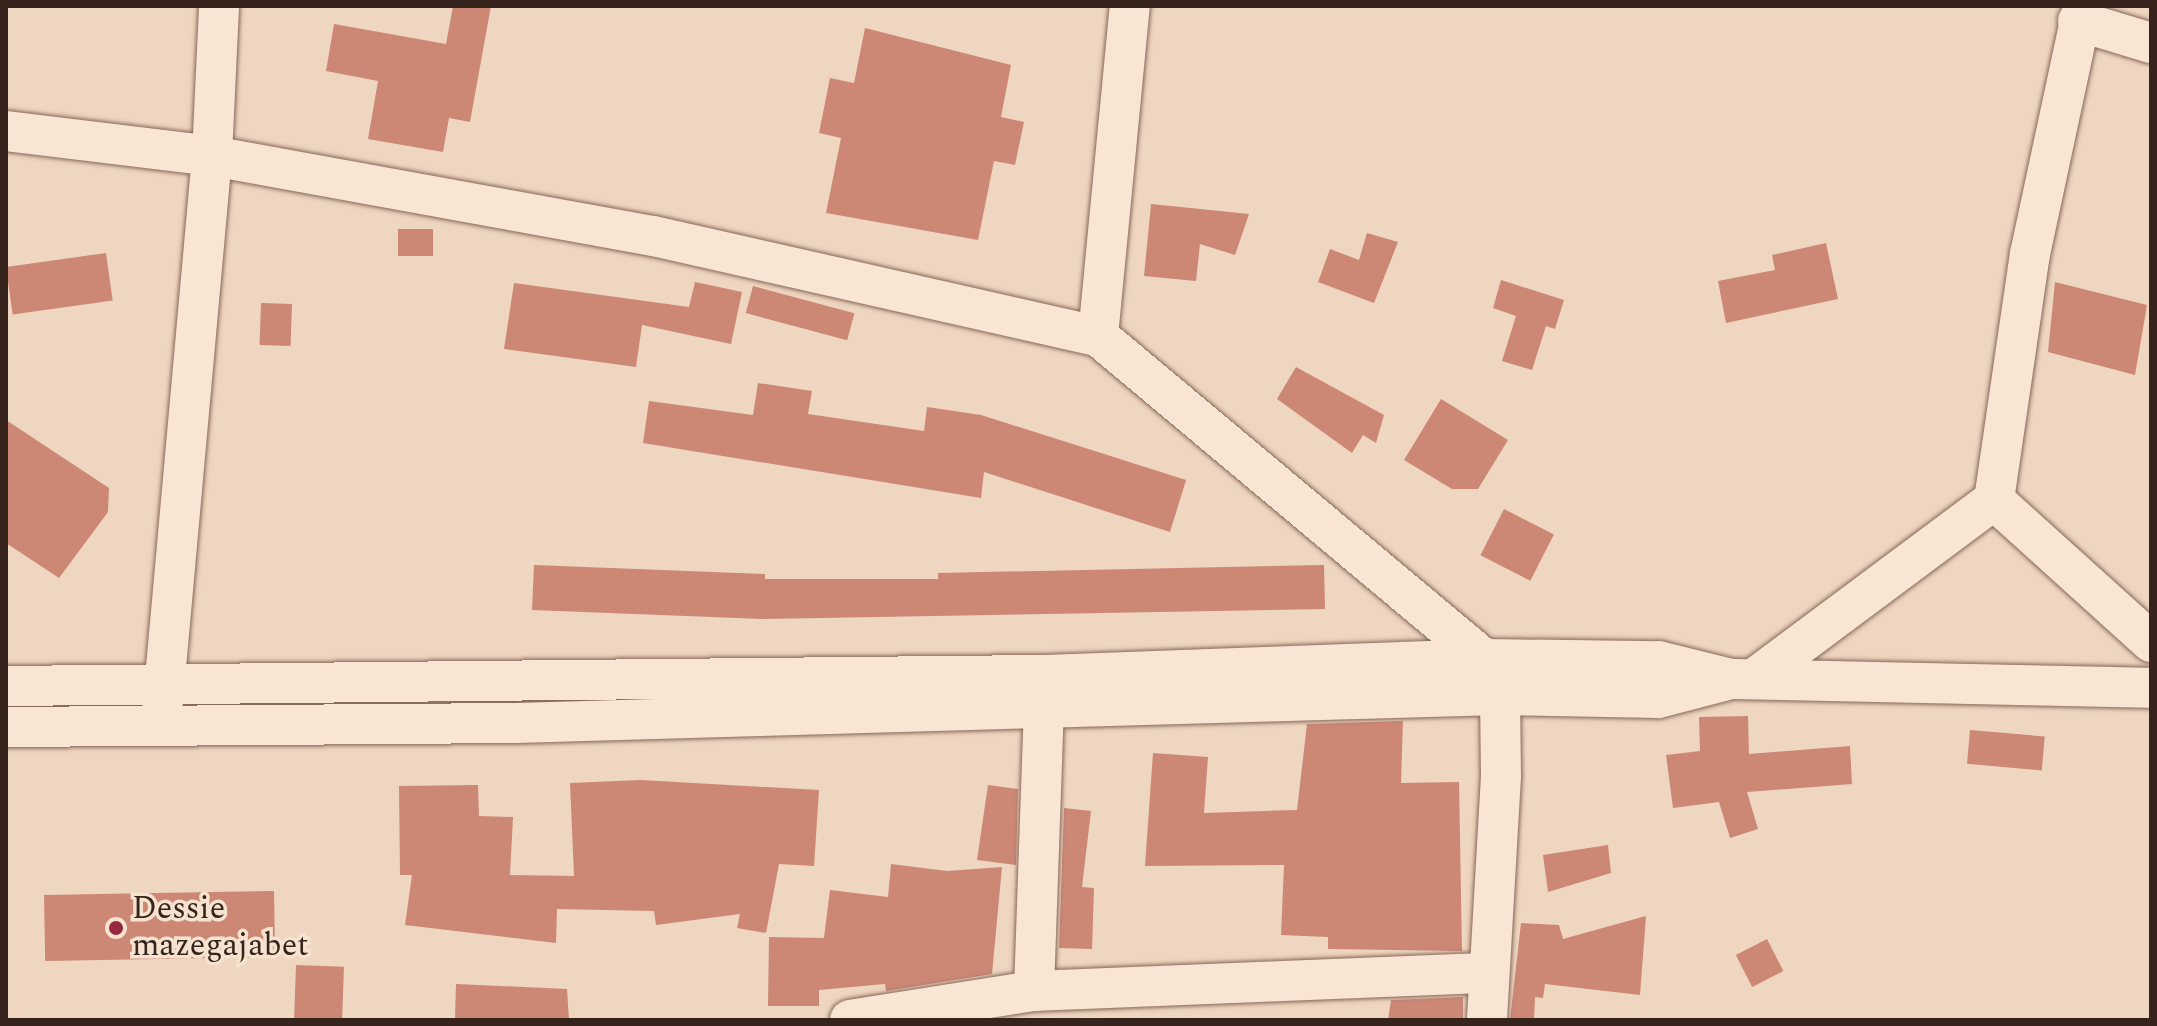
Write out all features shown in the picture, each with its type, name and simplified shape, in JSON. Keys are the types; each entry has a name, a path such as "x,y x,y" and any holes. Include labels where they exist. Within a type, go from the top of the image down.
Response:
{"street":[{"path":"161,726 212,156 219,6"},
{"path":"1098,336 1130,6"},
{"path":"6,686 163,684 1658,698 1743,679 1994,500 2030,254 2080,14 2151,43"},
{"path":"6,131 212,156 653,236 1098,336 1484,659 1500,695 1487,1020"},
{"path":"1994,500 2151,642"},
{"path":"6,727 515,723 1045,691 1484,659 1658,661 1743,679 2151,688"},
{"path":"1034,991 1045,691"},
{"path":"850,1020 1034,991 1489,973"}],"building":[{"path":"453,6 491,6 470,122 449,118 443,152 368,139 378,81 326,71 334,24 446,44"},
{"path":"865,28 1011,65 1001,117 1024,122 1015,165 994,161 978,240 826,213 841,138 819,133 830,78 854,83"},
{"path":"1151,204 1249,214 1235,255 1200,244 1196,281 1144,276"},
{"path":"398,229 433,229 433,256 398,256"},
{"path":"1367,233 1398,242 1374,303 1318,282 1330,249 1359,260"},
{"path":"1826,243 1838,299 1726,323 1718,281 1775,270 1772,255"},
{"path":"106,253 113,301 13,315 6,267"},
{"path":"1501,280 1564,300 1555,329 1546,326 1532,370 1502,361 1516,316 1493,308"},
{"path":"695,282 742,292 731,344 642,325 636,367 504,349 514,283 689,307"},
{"path":"2055,282 2147,305 2135,375 2048,352"},
{"path":"753,286 854,313 847,340 746,313"},
{"path":"261,303 292,304 291,346 260,345"},
{"path":"1296,367 1384,415 1376,443 1363,435 1352,453 1277,399"},
{"path":"758,383 812,391 808,414 924,431 927,407 981,415 1186,480 1170,532 984,472 981,498 643,443 649,401 753,415"},
{"path":"1441,399 1508,440 1478,489 1452,489 1404,460"},
{"path":"6,420 109,488 108,512 59,578 6,543"},
{"path":"1504,509 1554,534 1530,581 1480,555"},
{"path":"534,565 765,574 765,579 938,579 938,573 1324,565 1325,609 763,619 532,610"},
{"path":"1748,716 1749,754 1850,746 1852,784 1747,792 1758,829 1730,838 1719,802 1673,808 1666,755 1700,751 1699,717"},
{"path":"1403,721 1401,783 1459,782 1462,951 1328,949 1328,937 1281,935 1284,865 1145,866 1153,753 1208,757 1204,813 1297,810 1307,724"},
{"path":"1970,730 2045,737 2042,770 1967,764"},
{"path":"641,780 819,790 814,866 779,864 766,933 737,928 740,914 656,925 654,911 557,909 556,943 405,925 412,875 400,875 399,786 478,785 479,816 513,817 510,875 574,876 570,783"},
{"path":"988,785 1018,789 1016,865 977,860"},
{"path":"1064,808 1091,811 1082,887 1094,888 1092,949 1059,948"},
{"path":"1608,845 1611,873 1548,892 1543,855"},
{"path":"891,864 947,871 1002,867 992,974 886,991 885,984 819,990 819,1006 768,1006 769,937 824,938 830,890 888,897"},
{"path":"274,891 275,957 45,961 44,895"},
{"path":"1646,916 1640,995 1545,984 1543,998 1535,997 1534,1020 1510,1020 1521,923 1559,925 1563,939"},
{"path":"1767,939 1783,971 1752,987 1736,955"},
{"path":"296,965 344,967 342,1020 294,1020"},
{"path":"456,984 567,989 569,1020 455,1020"},
{"path":"1463,997 1463,1020 1388,1020 1391,1000"}],"place":[{"name":"Dessie mazegajabet","path":"116,928"}]}
